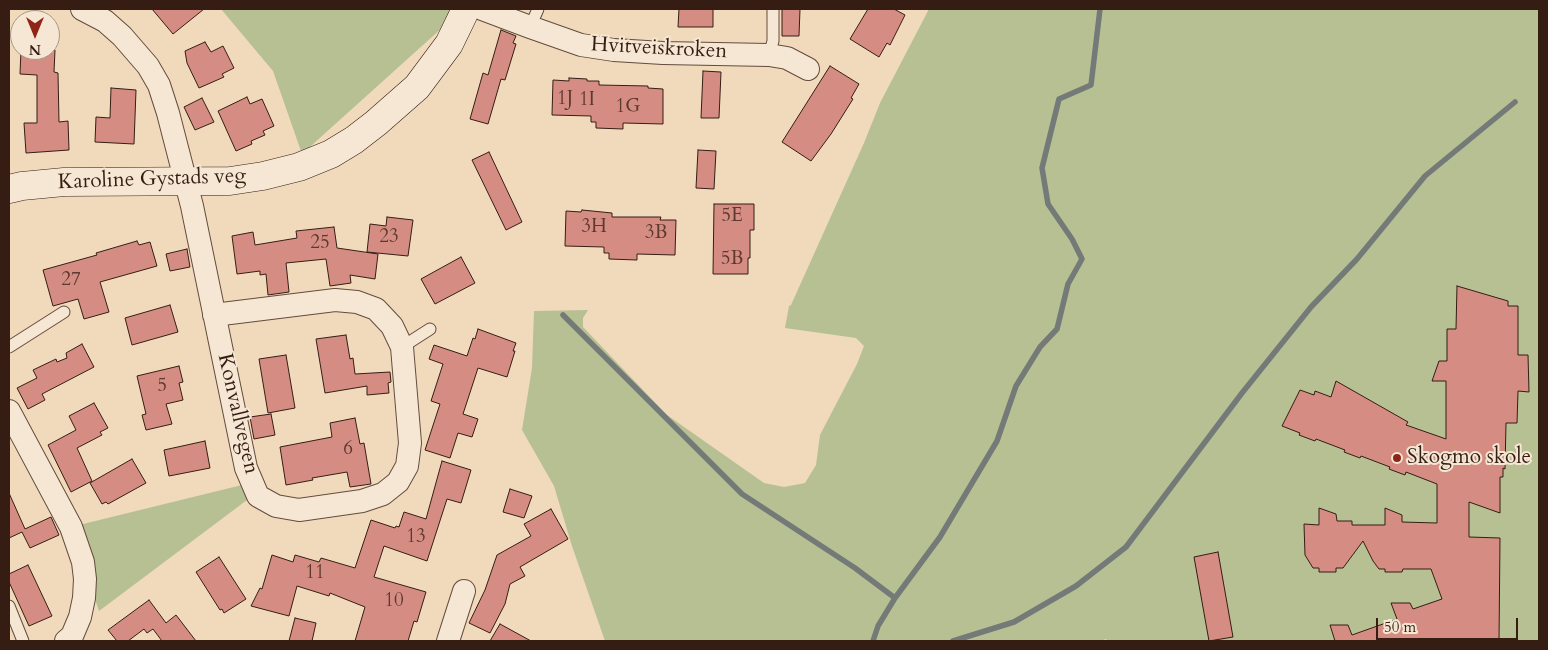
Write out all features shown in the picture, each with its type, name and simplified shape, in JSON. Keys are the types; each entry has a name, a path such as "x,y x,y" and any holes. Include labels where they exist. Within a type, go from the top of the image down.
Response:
{"street":[{"name":"Konvallvegen","path":"82,9 106,21 135,50 148,66 159,85 192,206 214,315 246,468 258,496 276,506 299,510 362,501 383,494 398,482 407,466 410,443 402,347 392,326 376,309 357,302 335,300 214,315"},
{"name":"Karoline Gystads veg","path":"9,189 64,182 230,181 263,176 299,167 331,154 354,140 416,87 449,44 466,9"},
{"name":"Hvitveiskroken","path":"482,9 534,18 581,45 614,50 769,55 787,58 808,69"},
{"path":"9,411 71,527 83,562 85,579 84,598 80,617 72,636 66,641"},
{"path":"448,641 464,591"}],"lane":[{"path":"769,55 773,41 773,9"},
{"path":"9,347 64,312"},
{"path":"402,347 430,329"},
{"path":"9,606 23,641"}],"green space":[{"path":"221,9 455,9 453,18 302,154 273,71"},
{"path":"929,9 1539,9 1539,641 1108,641 1106,639 1101,641 605,641 572,546 554,486 522,430 532,368 534,311 588,310 583,318 583,327 667,415 764,483 784,487 805,483 816,465 820,435 857,364 864,346 856,338 785,328 789,306 864,143 880,103"},
{"path":"242,485 247,500 99,611 92,590 79,525"}],"building":[{"path":"152,9 204,9 173,34"},
{"path":"679,9 713,9 713,27 678,27"},
{"path":"782,9 800,9 799,36 782,36"},
{"path":"868,9 894,9 905,15 890,45 887,43 879,57 850,39"},
{"path":"501,30 516,36 513,43 516,44 505,80 501,79 488,124 470,119 483,73 488,75"},
{"path":"205,42 211,52 223,46 234,68 222,74 224,77 199,88 187,63 185,51"},
{"path":"21,60 55,60 54,72 58,73 59,122 68,121 69,150 26,153 24,123 37,123 37,75 20,74"},
{"path":"830,66 859,84 851,98 853,99 811,161 782,142"},
{"path":"703,71 721,72 719,118 701,118"},
{"path":"569,78 599,81 599,85 648,86 648,88 663,89 663,124 623,123 623,129 596,128 596,122 591,122 591,116 552,115 553,80 569,81"},
{"path":"111,88 136,90 134,144 95,142 96,117 110,118"},
{"path":"247,97 250,104 262,99 274,126 263,131 265,135 251,141 252,144 236,151 218,111"},
{"path":"202,98 214,122 195,130 184,107"},
{"path":"698,150 716,151 714,189 696,188"},
{"path":"489,152 522,222 506,230 472,160"},
{"path":"714,204 754,204 754,230 750,230 748,274 713,274"},
{"path":"582,210 612,213 612,217 661,217 660,220 676,220 675,255 637,254 637,260 609,259 609,253 604,253 604,247 565,246 566,211 581,212"},
{"path":"387,217 413,220 408,256 367,252 370,224 386,226"},
{"path":"334,227 337,248 378,254 375,279 350,275 351,283 330,286 326,259 286,263 289,292 268,295 266,274 260,275 260,271 237,274 232,236 253,232 255,245 297,238 296,231"},
{"path":"137,241 139,245 150,242 157,266 100,282 109,312 84,319 78,299 53,306 43,270 97,255 96,253"},
{"path":"187,249 190,267 170,271 166,254"},
{"path":"461,257 475,283 435,304 421,279"},
{"path":"1457,286 1508,301 1508,306 1518,306 1518,355 1528,355 1529,392 1518,391 1517,423 1506,423 1505,469 1503,468 1503,477 1500,477 1500,513 1469,502 1469,537 1500,538 1499,641 1335,641 1330,625 1348,625 1352,635 1397,619 1391,603 1410,603 1413,609 1442,599 1431,569 1403,569 1402,572 1385,572 1385,569 1379,569 1373,561 1363,541 1343,568 1336,568 1336,572 1319,572 1319,568 1313,568 1305,555 1304,524 1319,525 1319,508 1336,514 1337,521 1352,521 1352,525 1385,525 1385,508 1402,515 1402,522 1437,523 1437,484 1406,472 1405,475 1389,469 1390,467 1344,452 1345,450 1316,439 1315,441 1299,435 1300,433 1282,426 1300,390 1314,395 1315,391 1331,397 1336,381 1408,422 1406,425 1446,439 1446,381 1432,381 1439,361 1447,361 1447,329 1456,329"},
{"path":"170,305 178,332 132,345 125,318"},
{"path":"478,329 516,343 507,377 478,368 463,414 478,419 472,437 458,433 450,458 425,450 440,404 431,401 443,364 429,359 434,345 467,356"},
{"path":"346,335 350,359 353,358 355,374 390,372 389,393 367,395 367,386 325,393 316,339"},
{"path":"82,344 94,367 42,394 45,400 28,409 17,388 37,378 33,370 56,359 57,362 67,358 66,353"},
{"path":"286,355 295,408 268,413 259,359"},
{"path":"179,366 183,382 179,383 183,400 166,404 172,424 146,430 142,415 146,414 137,376"},
{"path":"94,403 108,428 100,432 102,435 77,448 92,481 71,492 48,445 76,430 69,416"},
{"path":"271,414 275,435 254,439 250,417"},
{"path":"355,418 360,444 364,443 371,484 350,487 347,472 286,485 280,447 332,437 330,423"},
{"path":"205,441 210,468 169,476 164,450"},
{"path":"132,459 146,483 108,504 106,502 102,504 90,483"},
{"path":"442,461 471,470 461,503 447,499 427,561 384,546 374,577 426,592 417,622 414,621 408,641 355,641 365,607 330,593 329,596 297,586 289,616 251,606 260,588 262,589 272,555 293,562 295,555 319,562 321,558 355,568 371,520 395,528 396,526 399,527 404,512 426,519"},
{"path":"510,489 532,496 524,518 503,512"},
{"path":"9,493 25,529 51,517 59,535 30,548 22,532 9,538"},
{"path":"551,509 568,539 520,567 525,576 510,584 505,604 490,633 469,623 485,590 497,555 531,536 524,524"},
{"path":"1218,552 1233,637 1209,641 1194,557"},
{"path":"219,557 246,599 224,613 222,609 220,610 196,572"},
{"path":"28,565 52,616 29,626 9,582 9,574"},
{"path":"149,600 166,623 176,615 196,641 162,641 153,629 147,633 144,629 128,641 117,641 108,630"},
{"path":"295,618 316,623 312,641 289,641"},
{"path":"500,624 531,641 490,641"}],"waterway":[{"path":"873,641 878,626 895,598 940,537 997,441 1016,386 1040,347 1057,329 1068,284 1082,259 1072,239 1048,204 1042,168 1059,99 1091,85 1100,9"},
{"path":"953,641 1014,622 1076,586 1126,547 1242,393 1311,307 1357,259 1425,176 1515,102"},
{"path":"563,315 742,494 855,568 895,598"}],"place":[{"name":"Skogmo skole","path":"1397,458"}]}
